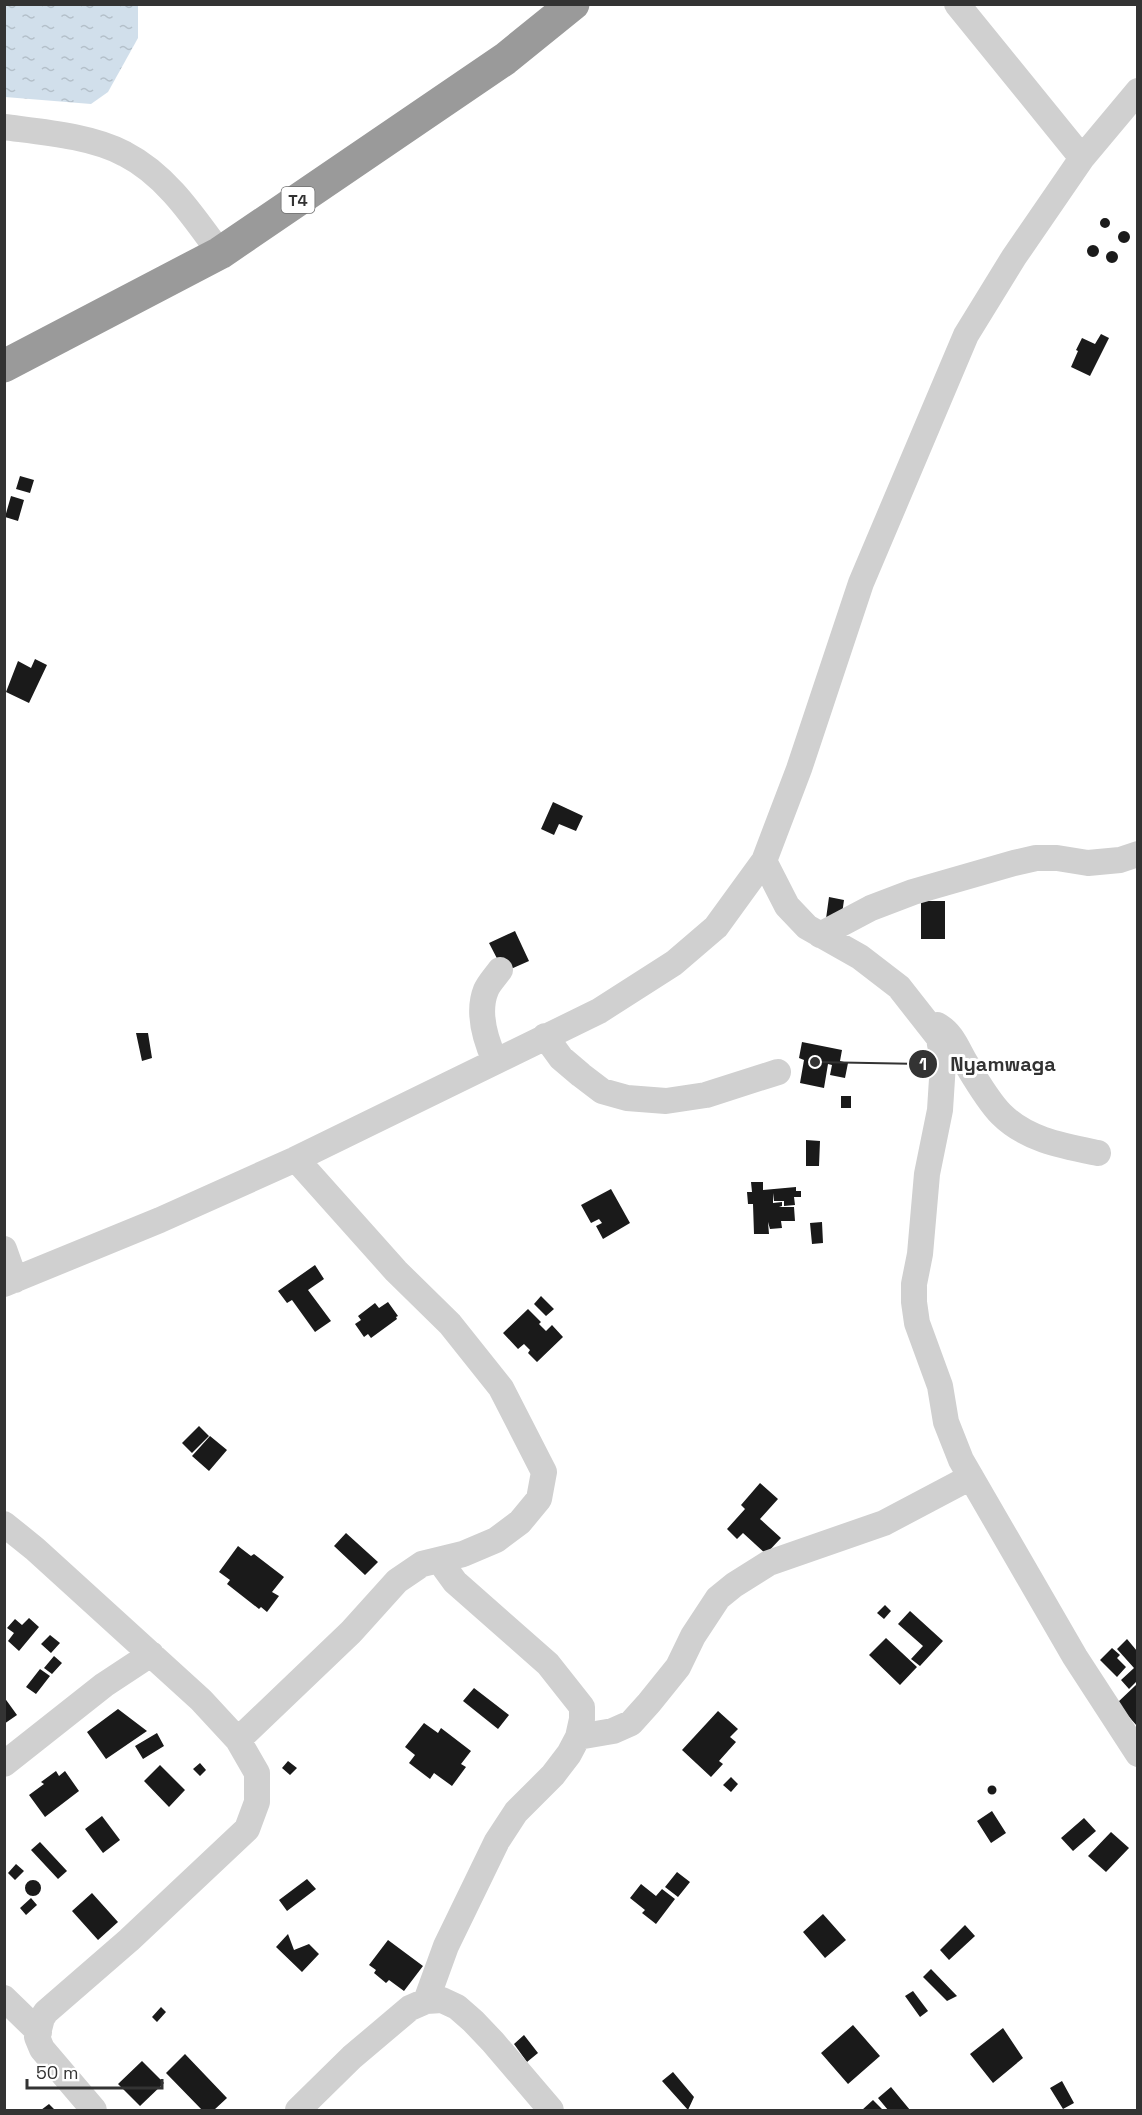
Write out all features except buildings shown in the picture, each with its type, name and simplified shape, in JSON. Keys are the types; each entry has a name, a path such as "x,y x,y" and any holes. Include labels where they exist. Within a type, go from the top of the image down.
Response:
{"highway":[{"name":"T4","path":"4,366 220,253 505,59 573,4"}],"street":[{"path":"957,4 1082,158"},
{"path":"4,1249 10,1282 138,1230 296,1159 599,1011 674,963 716,927 764,861 799,769 861,583 966,335 1014,257 1082,158 1137,91"},
{"path":"4,127 93,142 125,153 158,177 191,213 220,253"},
{"path":"820,935 871,908 913,892 1014,863 1036,858 1057,858 1088,863 1120,860 1137,854"},
{"path":"764,861 787,906 807,927 860,957 899,987 939,1038 943,1063 940,1110 927,1174 920,1254 914,1284 917,1323 940,1386 946,1422 961,1460 1075,1657 1137,1754"},
{"path":"495,1061 486,1034 483,1003 486,990 500,970"},
{"path":"924,1018 944,1028 1000,1113 1020,1130 1052,1144 1098,1153"},
{"path":"545,1036 561,1058 595,1086 602,1091 627,1098 666,1101 706,1095 778,1072"},
{"path":"238,1740 351,1632 397,1581 422,1564 463,1554 496,1540 520,1522 539,1499 544,1472 501,1388 450,1324 396,1272 296,1159"},
{"path":"578,1737 613,1731 631,1723 678,1667 693,1636 718,1598 734,1585 769,1563 884,1523 971,1477"},
{"path":"4,1524 35,1549 201,1700 238,1740 257,1773 257,1802 247,1829 42,2018 37,2037 42,2049 94,2110"},
{"path":"426,2001 446,1946 497,1841 516,1812 553,1775 569,1754 578,1737 582,1707 548,1664 455,1582 439,1560"},
{"path":"4,1764 104,1685 151,1654"},
{"path":"4,1998 39,2031"},
{"path":"298,2110 352,2057 410,2008 426,2001 442,2000 457,2007 493,2042 551,2110"}],"water":[{"path":"4,5 138,5 138,38 108,92 91,104 5,97"}],"place":[{"name":"Nyamwaga","path":"815,1062"}]}
